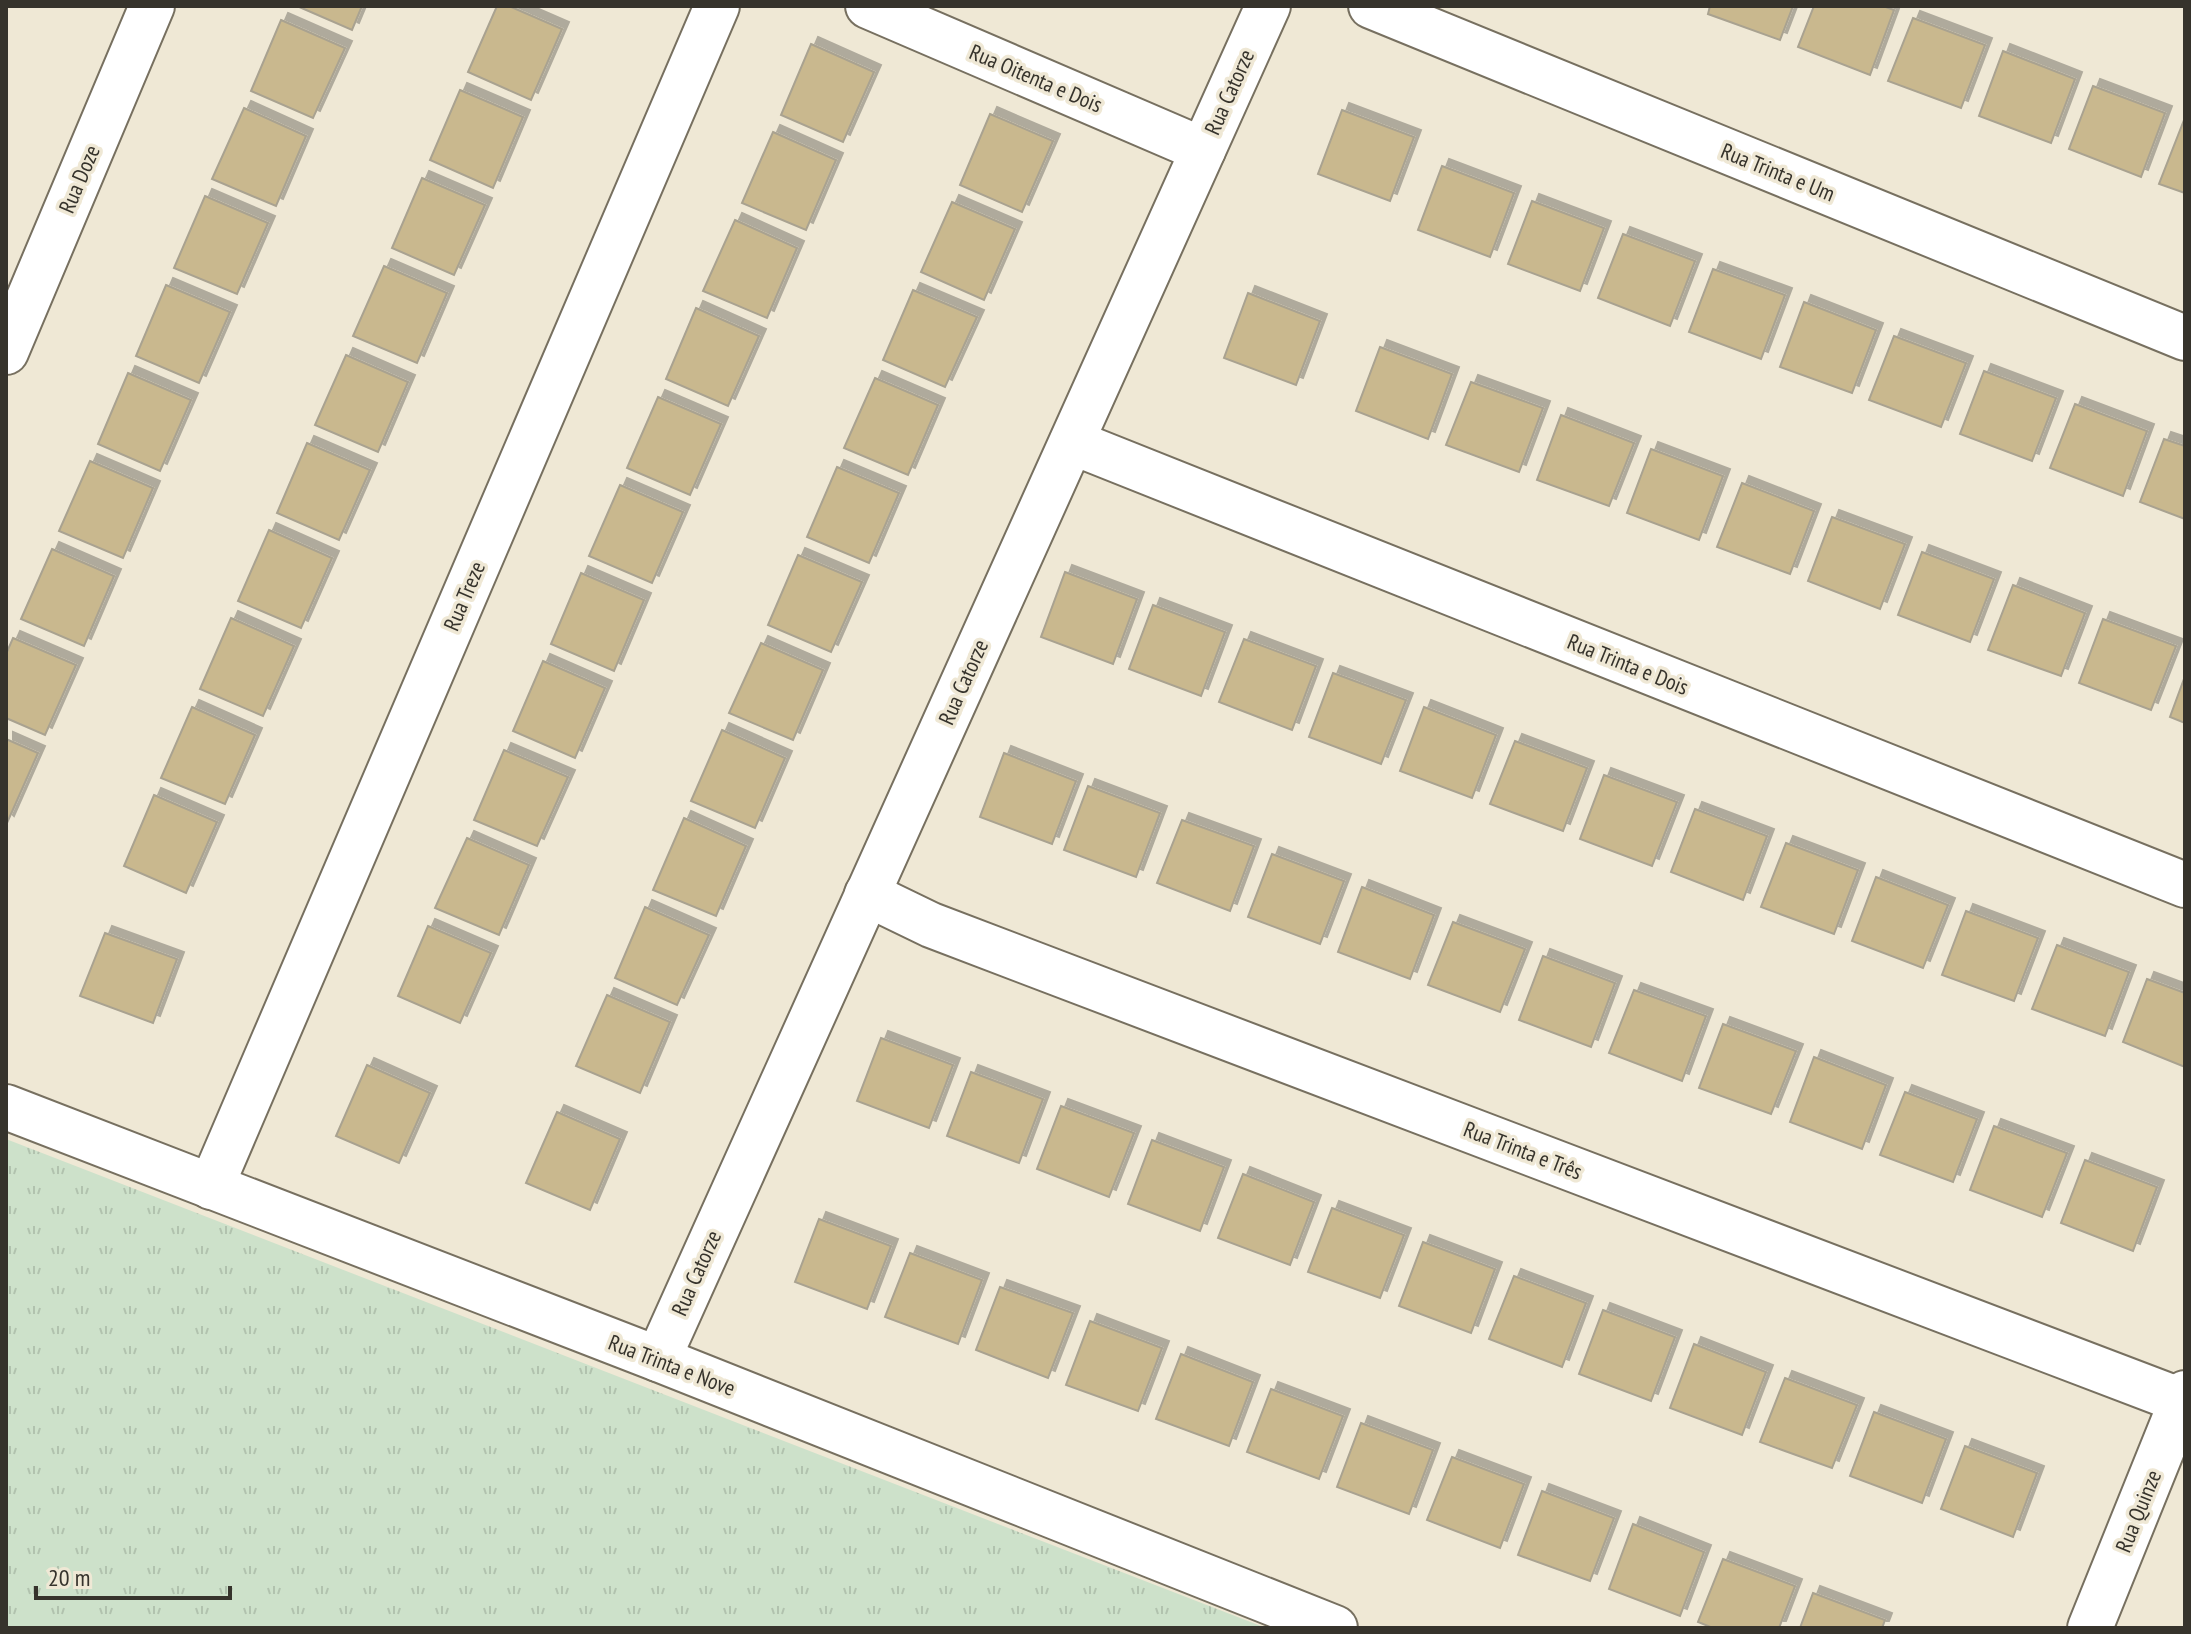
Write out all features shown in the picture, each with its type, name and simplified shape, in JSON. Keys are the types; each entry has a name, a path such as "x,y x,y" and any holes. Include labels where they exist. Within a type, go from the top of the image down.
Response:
{"street":[{"name":"Rua Doze","path":"6,352 152,6"},
{"name":"Rua Treze","path":"211,1187 717,6"},
{"name":"Rua Oitenta e Dois","path":"868,6 1203,150"},
{"name":"Rua Catorze","path":"658,1359 1268,6"},
{"name":"Rua Trinta e Um","path":"1371,6 2185,338"},
{"name":"Rua Trinta e Dois","path":"1072,442 2185,885"},
{"name":"Rua Trinta e Três","path":"867,894 931,925 2184,1397"},
{"name":"Rua Trinta e Nove","path":"6,1107 658,1359 1335,1628"},
{"name":"Rua Quinze","path":"2090,1628 2184,1397"}],"green space":[{"path":"6,1139 1266,1628 6,1628"}],"building":[{"path":"297,6 362,6 352,30"},
{"path":"497,6 509,6 562,29 531,100 468,72"},
{"path":"1710,6 1793,6 1780,40 1708,14"},
{"path":"1814,6 1883,6 1894,10 1870,75 1798,47"},
{"path":"1913,18 1985,45 1961,108 1888,81"},
{"path":"281,20 345,48 313,118 251,91"},
{"path":"811,44 874,72 843,142 781,115"},
{"path":"2003,51 2075,79 2051,143 1979,116"},
{"path":"2093,86 2165,113 2141,177 2069,149"},
{"path":"460,90 523,117 493,188 430,160"},
{"path":"244,108 306,136 276,206 212,179"},
{"path":"1342,110 1414,137 1390,201 1318,174"},
{"path":"990,114 1053,141 1022,212 960,185"},
{"path":"2185,120 2185,193 2159,184"},
{"path":"773,132 836,160 806,230 742,203"},
{"path":"1442,166 1514,193 1490,257 1418,230"},
{"path":"422,178 485,205 454,275 392,248"},
{"path":"205,196 268,223 237,294 174,268"},
{"path":"1532,201 1604,228 1580,291 1508,264"},
{"path":"952,202 1015,229 984,300 921,272"},
{"path":"735,220 797,248 767,318 703,291"},
{"path":"1623,234 1695,261 1670,326 1598,298"},
{"path":"384,266 447,293 417,363 353,336"},
{"path":"1713,269 1785,295 1761,359 1689,332"},
{"path":"166,285 230,312 199,383 136,356"},
{"path":"913,290 977,317 945,387 883,360"},
{"path":"1248,293 1320,321 1296,385 1224,358"},
{"path":"1804,302 1876,330 1852,393 1780,367"},
{"path":"696,308 759,336 728,406 666,379"},
{"path":"1894,336 1966,363 1941,427 1869,400"},
{"path":"1380,347 1452,374 1428,439 1356,411"},
{"path":"346,355 408,382 378,452 315,425"},
{"path":"1984,371 2056,398 2032,461 1960,434"},
{"path":"128,373 191,400 160,471 98,444"},
{"path":"875,378 938,405 908,475 844,448"},
{"path":"1471,382 1543,408 1519,472 1446,445"},
{"path":"658,397 721,424 690,495 627,468"},
{"path":"2075,404 2147,431 2123,496 2050,468"},
{"path":"1561,415 1634,443 1609,506 1537,480"},
{"path":"2164,439 2185,446 2185,519 2140,502"},
{"path":"307,443 370,470 339,540 277,513"},
{"path":"1651,449 1723,476 1699,540 1627,513"},
{"path":"90,461 153,488 123,558 59,531"},
{"path":"837,467 899,493 869,563 807,537"},
{"path":"1742,483 1814,511 1790,574 1717,547"},
{"path":"620,485 683,512 652,583 589,556"},
{"path":"1832,517 1905,544 1880,609 1808,581"},
{"path":"269,530 332,558 301,628 238,601"},
{"path":"52,549 114,576 84,646 21,619"},
{"path":"1922,552 1994,579 1970,642 1898,615"},
{"path":"798,555 862,582 831,652 768,625"},
{"path":"1065,572 1137,599 1113,664 1041,637"},
{"path":"581,573 644,600 614,671 551,644"},
{"path":"2013,585 2085,613 2061,676 1988,650"},
{"path":"1153,605 1225,632 1201,696 1129,669"},
{"path":"231,618 294,646 263,716 200,689"},
{"path":"2103,619 2176,646 2151,710 2079,683"},
{"path":"13,638 76,665 45,735 6,718 6,654"},
{"path":"1244,639 1316,666 1292,730 1219,702"},
{"path":"761,643 823,670 793,740 729,713"},
{"path":"543,661 605,688 575,758 513,731"},
{"path":"1333,673 1406,700 1381,764 1309,737"},
{"path":"2185,676 2185,723 2170,717"},
{"path":"192,707 255,735 225,804 161,778"},
{"path":"1424,707 1496,735 1472,798 1400,771"},
{"path":"722,730 785,758 755,828 691,801"},
{"path":"6,739 38,753 7,823 6,822"},
{"path":"1515,741 1587,768 1563,831 1490,804"},
{"path":"504,750 568,777 537,846 474,820"},
{"path":"1004,753 1076,781 1052,844 980,817"},
{"path":"1604,775 1677,802 1652,866 1580,839"},
{"path":"1088,786 1160,813 1136,877 1064,850"},
{"path":"154,795 217,822 186,893 124,866"},
{"path":"1695,809 1767,836 1743,900 1671,872"},
{"path":"684,818 746,846 716,916 653,890"},
{"path":"1182,820 1254,846 1230,911 1157,883"},
{"path":"467,838 529,865 499,935 435,908"},
{"path":"1786,843 1858,870 1834,934 1761,907"},
{"path":"1272,854 1344,881 1320,944 1248,917"},
{"path":"1876,877 1948,905 1923,968 1852,941"},
{"path":"1362,887 1434,915 1410,979 1338,952"},
{"path":"645,907 709,935 677,1005 615,978"},
{"path":"1966,911 2038,938 2014,1001 1942,975"},
{"path":"1453,922 1525,949 1500,1012 1428,985"},
{"path":"428,926 491,953 460,1023 398,996"},
{"path":"105,933 177,959 153,1023 80,996"},
{"path":"2057,945 2129,972 2105,1036 2032,1009"},
{"path":"1543,956 1615,983 1591,1047 1519,1020"},
{"path":"2147,979 2185,993 2185,1067 2123,1042"},
{"path":"1634,990 1706,1016 1682,1081 1609,1053"},
{"path":"607,995 670,1022 640,1093 576,1066"},
{"path":"1723,1024 1796,1051 1771,1114 1699,1088"},
{"path":"881,1038 953,1065 929,1128 857,1101"},
{"path":"1814,1057 1886,1085 1862,1149 1790,1122"},
{"path":"367,1065 430,1093 399,1163 336,1136"},
{"path":"971,1072 1043,1099 1019,1163 947,1136"},
{"path":"1905,1092 1977,1119 1953,1182 1880,1155"},
{"path":"1061,1106 1134,1133 1109,1197 1037,1169"},
{"path":"557,1112 620,1139 590,1210 526,1183"},
{"path":"1994,1126 2067,1153 2042,1217 1970,1190"},
{"path":"1152,1140 1224,1167 1200,1231 1128,1204"},
{"path":"2085,1160 2157,1187 2133,1251 2061,1223"},
{"path":"1243,1174 1314,1202 1290,1265 1218,1238"},
{"path":"1332,1208 1404,1235 1380,1298 1308,1272"},
{"path":"819,1219 891,1246 867,1309 795,1282"},
{"path":"1423,1242 1495,1269 1471,1333 1399,1306"},
{"path":"910,1253 982,1280 958,1344 885,1317"},
{"path":"1514,1276 1586,1303 1562,1367 1489,1339"},
{"path":"1000,1287 1073,1313 1048,1378 976,1350"},
{"path":"1603,1310 1675,1337 1651,1401 1579,1374"},
{"path":"1090,1321 1162,1348 1138,1411 1066,1385"},
{"path":"1694,1344 1766,1372 1742,1435 1670,1408"},
{"path":"1181,1354 1253,1382 1229,1446 1156,1419"},
{"path":"1785,1378 1857,1405 1832,1468 1760,1442"},
{"path":"1271,1389 1343,1416 1319,1479 1247,1452"},
{"path":"1874,1412 1946,1439 1922,1503 1850,1476"},
{"path":"1361,1423 1433,1450 1409,1514 1337,1487"},
{"path":"1965,1446 2037,1473 2013,1537 1941,1509"},
{"path":"1452,1457 1524,1484 1500,1548 1427,1520"},
{"path":"1542,1491 1614,1518 1590,1581 1518,1555"},
{"path":"1633,1524 1704,1552 1680,1616 1609,1589"},
{"path":"1723,1559 1795,1586 1779,1628 1713,1628 1698,1622"},
{"path":"1813,1593 1885,1620 1882,1628 1800,1628"}]}
